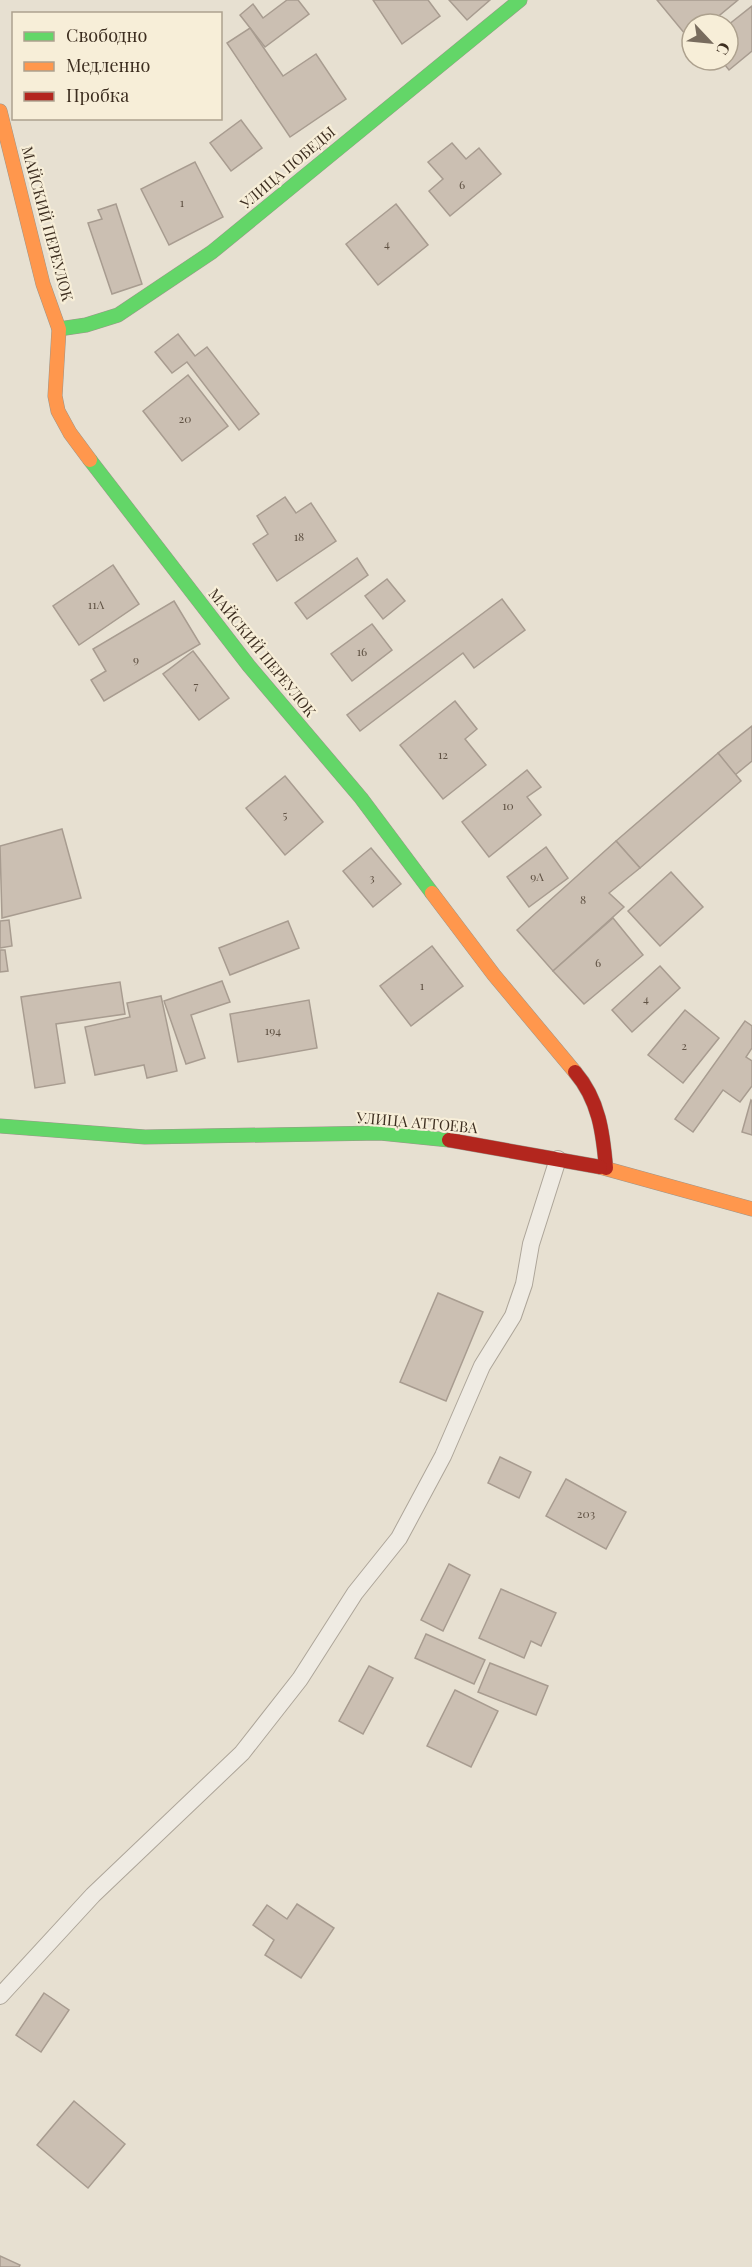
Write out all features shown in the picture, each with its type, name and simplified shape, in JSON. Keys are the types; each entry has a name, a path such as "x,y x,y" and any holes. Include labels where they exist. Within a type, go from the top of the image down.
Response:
{"street":[{"name":"УЛИЦА ПОБЕДЫ","path":"59,329 86,325 117,315 213,252 520,0"},
{"name":"МАЙСКИЙ ПЕРЕУЛОК","path":"0,111 43,284 59,329 55,396 58,411 70,433 249,666 361,798 494,975 582,1080 602,1123 606,1168"},
{"name":"УЛИЦА АТТОЕВА","path":"0,1126 145,1137 380,1133 455,1141 606,1168 752,1209"}],"lane":[{"path":"0,1996 93,1895 242,1753 300,1679 355,1593 399,1538 443,1456 482,1366 513,1316 524,1284 531,1244 558,1159"}],"building":[{"path":"287,0 298,0 309,14 265,47 240,15 253,4 263,18"},
{"path":"373,0 428,0 440,16 402,44"},
{"path":"449,0 490,0 467,20"},
{"path":"657,0 738,0 724,12 680,12 680,28"},
{"path":"752,6 752,51 740,61 740,16"},
{"path":"250,28 283,76 316,54 346,99 290,137 227,43"},
{"path":"241,120 262,148 231,171 210,143"},
{"path":"452,143 466,159 479,148 501,174 450,216 429,191 443,179 428,162"},
{"path":"195,162 223,217 169,245 141,189"},
{"path":"116,204 142,284 112,294 88,223 102,219 98,210"},
{"path":"396,204 428,245 378,285 346,244"},
{"path":"178,334 195,356 207,347 259,414 239,430 187,362 172,373 155,352"},
{"path":"188,375 228,426 182,461 143,411"},
{"path":"285,497 296,513 311,503 336,541 277,581 253,544 268,534 257,516"},
{"path":"357,558 368,575 307,619 295,603"},
{"path":"113,565 139,604 79,645 53,606"},
{"path":"387,579 405,601 383,619 365,596"},
{"path":"502,599 525,630 474,668 463,653 360,731 347,715"},
{"path":"174,601 200,644 104,701 91,680 106,671 93,649"},
{"path":"372,624 392,650 352,681 331,654"},
{"path":"193,651 229,698 199,720 163,674"},
{"path":"455,701 477,729 465,739 486,765 443,799 400,745"},
{"path":"752,726 752,761 735,775 718,753"},
{"path":"718,753 741,781 640,868 616,841"},
{"path":"527,770 541,787 527,797 541,815 489,857 462,822"},
{"path":"285,776 323,822 285,855 246,808"},
{"path":"62,829 81,898 2,918 0,846"},
{"path":"616,841 640,868 609,893 624,907 553,971 517,930"},
{"path":"546,847 568,878 529,907 507,877"},
{"path":"371,848 401,884 373,907 343,871"},
{"path":"671,872 703,907 660,946 628,911"},
{"path":"613,918 643,955 584,1004 553,971"},
{"path":"9,920 12,946 0,948 0,921"},
{"path":"288,921 299,948 230,975 219,948"},
{"path":"432,946 463,986 411,1026 380,986"},
{"path":"0,950 5,950 8,971 0,972"},
{"path":"660,966 680,988 632,1032 612,1010"},
{"path":"222,981 230,1002 191,1015 205,1058 186,1064 164,1001"},
{"path":"120,982 125,1014 56,1024 65,1083 35,1088 21,997"},
{"path":"161,996 177,1071 147,1078 144,1065 95,1075 85,1027 130,1017 127,1003"},
{"path":"309,1000 317,1048 238,1062 230,1014"},
{"path":"685,1010 719,1038 683,1083 648,1055"},
{"path":"745,1021 752,1026 752,1048 746,1057 752,1061 752,1086 740,1102 723,1090 693,1132 675,1119"},
{"path":"752,1101 752,1135 742,1132"},
{"path":"438,1293 483,1312 446,1401 400,1382"},
{"path":"500,1457 531,1472 519,1498 488,1483"},
{"path":"566,1479 626,1512 606,1549 546,1516"},
{"path":"449,1564 470,1575 443,1631 421,1620"},
{"path":"501,1589 556,1613 541,1646 531,1641 524,1658 479,1638"},
{"path":"426,1634 485,1660 474,1684 415,1658"},
{"path":"490,1663 548,1686 536,1715 478,1692"},
{"path":"369,1666 393,1678 363,1734 339,1721"},
{"path":"455,1690 498,1711 471,1767 427,1746"},
{"path":"297,1904 334,1928 301,1978 265,1955 274,1940 253,1925 267,1905 287,1919"},
{"path":"44,1993 69,2010 41,2052 16,2035"},
{"path":"74,2101 125,2144 88,2188 37,2145"},
{"path":"0,2256 20,2265 19,2267 0,2267"}],"traffic: fast":[{"path":"59,329 86,325 118,315 212,252 520,0"},
{"path":"90,460 249,666 361,798 432,893"},
{"path":"0,1126 145,1137 380,1133 449,1140"}],"traffic: slow":[{"path":"0,111 43,284 59,329 55,396 58,411 70,433 90,460"},
{"path":"432,893 494,975 575,1072"},
{"path":"600,1167 752,1209"}],"traffic: jam":[{"path":"575,1072 595,1105 606,1168"},
{"path":"449,1140 600,1167"}]}
